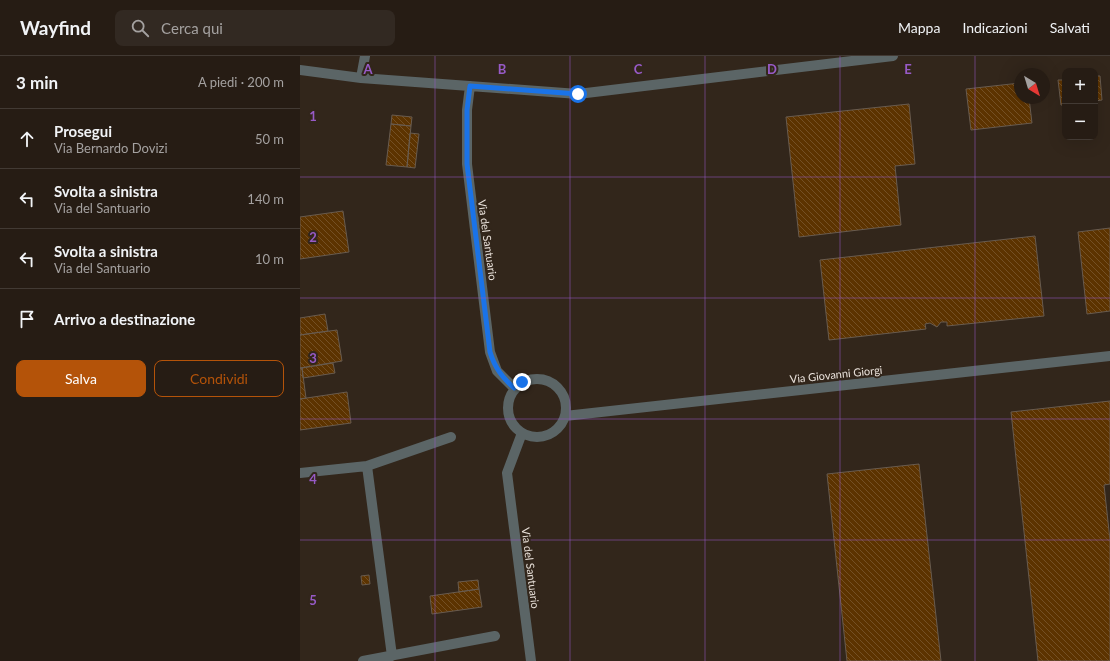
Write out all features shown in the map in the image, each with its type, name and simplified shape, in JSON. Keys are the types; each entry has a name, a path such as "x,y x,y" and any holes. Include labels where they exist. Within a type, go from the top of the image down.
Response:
{"street":[{"path":"361,78 365,56"},
{"path":"300,70 361,78 565,94 591,94 893,56"},
{"name":"Via del Santuario","path":"470,86 467,110 467,164 490,352 497,371 514,388"},
{"name":"Via Giovanni Giorgi","path":"565,416 1110,356"},
{"path":"531,379 541,379 551,382 564,396 566,406 565,416 555,430 547,435 538,437 522,433 510,420 508,404 514,388 522,382 531,379"},
{"name":"Via del Santuario","path":"522,433 507,473 531,661"},
{"path":"300,473 367,466 451,437"},
{"path":"367,466 392,656"},
{"path":"364,661 392,656 416,657 495,636"}],"building":[{"path":"1098,76 1100,76 1102,100 1098,101"},
{"path":"1058,80 1062,80 1061,105"},
{"path":"1014,84 1014,104 1030,104 1032,123 971,130 966,89"},
{"path":"909,104 915,164 895,166 901,225 799,237 786,117"},
{"path":"392,115 412,117 411,126 391,124"},
{"path":"391,124 411,126 407,167 386,165"},
{"path":"410,133 419,134 415,168 407,167"},
{"path":"343,211 349,252 300,259 300,217"},
{"path":"1110,228 1110,311 1087,314 1078,232"},
{"path":"1035,236 1044,316 947,326 947,322 941,322 937,327 930,323 925,324 926,329 829,340 820,260"},
{"path":"325,314 328,331 300,335 300,318"},
{"path":"337,330 342,361 300,368 300,335"},
{"path":"333,363 335,373 303,378 302,368"},
{"path":"300,368 302,368 306,398 300,399"},
{"path":"347,392 351,423 300,430 300,399"},
{"path":"1110,401 1110,484 1104,485 1110,540 1110,661 1038,661 1011,412"},
{"path":"919,464 941,661 847,661 827,474"},
{"path":"369,575 370,584 362,585 361,576"},
{"path":"478,580 479,589 459,592 458,582"},
{"path":"479,589 482,607 432,614 430,596"}],"route":[{"path":"522,382 514,388 502,377 493,363 490,352 467,164 467,110 470,86 578,94"}]}
